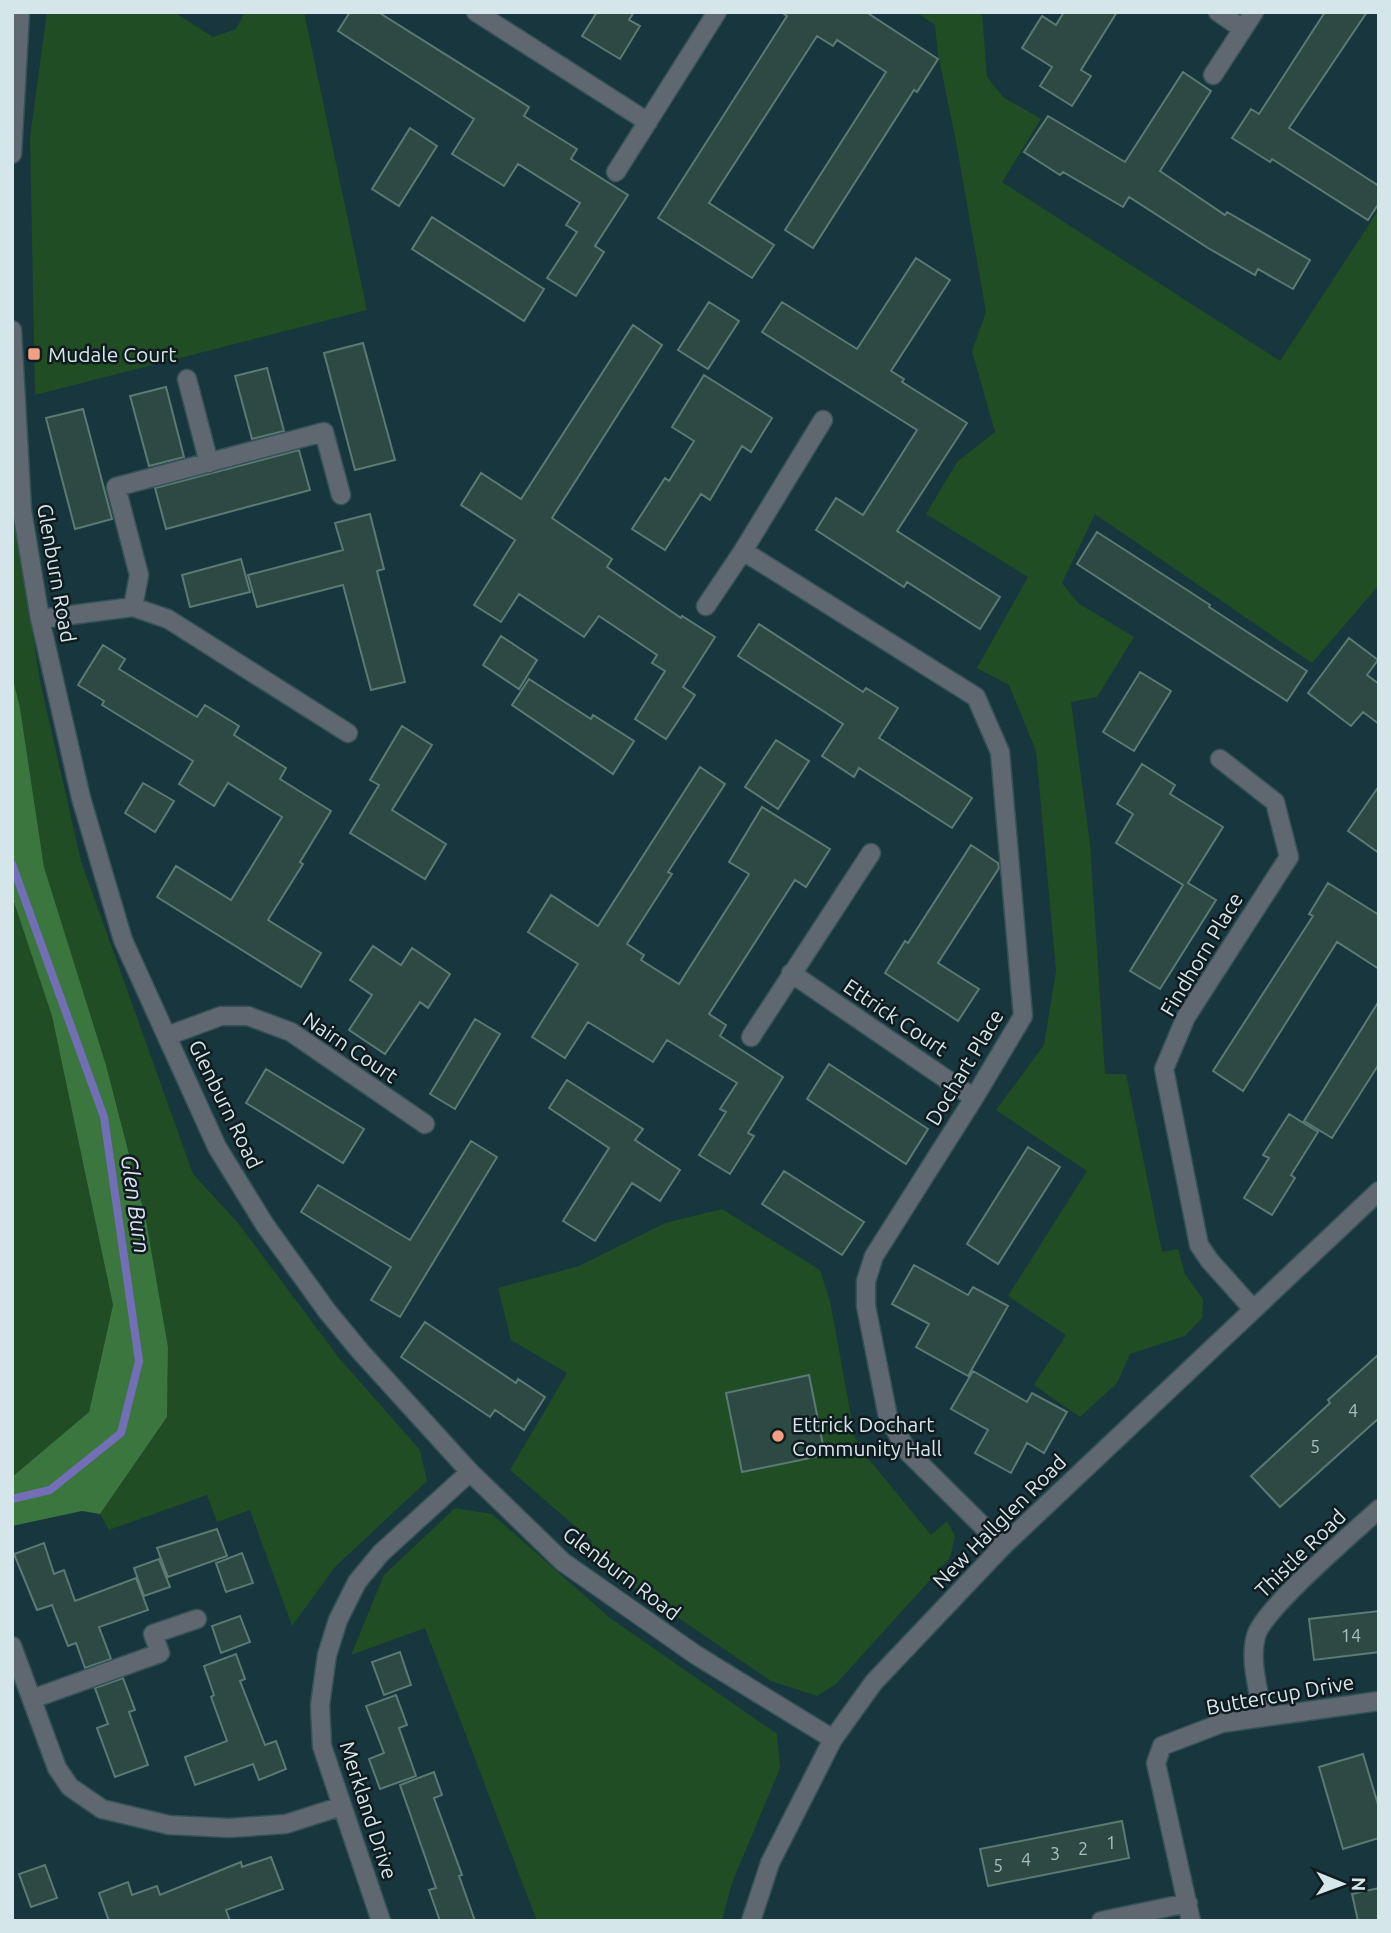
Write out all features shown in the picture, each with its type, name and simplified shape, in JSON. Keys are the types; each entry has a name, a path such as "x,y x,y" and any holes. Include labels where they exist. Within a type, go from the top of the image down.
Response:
{"street":[{"path":"12,154 20,12"},
{"path":"476,12 648,122"},
{"path":"617,172 717,12"},
{"path":"1218,12 1243,29"},
{"path":"1213,75 1254,12"},
{"name":"Glenburn Road","path":"12,330 22,510 40,619 81,799 123,940 217,1147 265,1225 351,1341 470,1472 563,1562 696,1655 833,1739"},
{"path":"187,379 209,463"},
{"path":"706,606 823,420"},
{"path":"133,607 139,575 116,487 324,432 341,495"},
{"name":"Dochart Place","path":"743,551 976,697 1000,752 1023,1016 874,1256 866,1281 866,1306 888,1417 908,1452 1003,1546"},
{"path":"40,619 133,607 167,619 348,733"},
{"name":"Findhorn Place","path":"1220,759 1275,802 1289,857 1186,1017 1164,1069 1199,1245 1253,1309"},
{"path":"751,1037 871,853"},
{"name":"Ettrick Court","path":"791,973 974,1098"},
{"name":"Nairn Court","path":"167,1036 221,1016 248,1016 291,1032 425,1124"},
{"name":"New Hallglen Road","path":"751,1921 770,1863 833,1739 874,1682 1003,1546 1379,1191"},
{"path":"1356,1211 1379,1210"},
{"name":"Merkland Drive","path":"381,1921 322,1746 320,1704 327,1655 338,1620 357,1582 380,1553 470,1472"},
{"name":"Thistle Road","path":"1263,1716 1254,1663 1256,1635 1269,1612 1379,1509"},
{"path":"32,1699 160,1653 153,1634 197,1619"},
{"path":"12,1646 57,1768 70,1787 102,1809 170,1825 229,1828 286,1824 342,1805"},
{"name":"Buttercup Drive","path":"1189,1912 1156,1763 1162,1746 1222,1723 1379,1701"},
{"path":"1101,1921 1189,1912"}],"green space":[{"path":"47,12 174,12 213,37 236,29 245,12 304,12 367,310 35,395 30,137"},
{"path":"916,12 982,12 987,77 1003,97 1041,119 1002,182 1280,361 1379,209 1379,585 1312,663 1095,514 1062,583 1078,603 1134,637 1097,697 1071,702 1090,844 1105,1074 1126,1074 1162,1252 1178,1249 1185,1274 1203,1299 1202,1318 1185,1336 1130,1354 1117,1383 1080,1417 1034,1385 1066,1335 1008,1296 1087,1171 996,1110 1044,1045 1056,971 1036,751 1009,685 977,668 1028,577 926,514 957,462 995,432 972,351 986,312 938,54 935,25"},
{"path":"12,501 40,681 81,861 193,1174 238,1223 339,1358 420,1450 427,1481 335,1567 292,1626 250,1510 217,1522 207,1495 109,1530 100,1514 167,1417 168,1347 146,1220 106,1065 44,867 20,708 12,675"},
{"path":"12,675 20,708 44,867 106,1065 146,1220 168,1347 167,1417 100,1514 82,1511 12,1526 12,1477 89,1412 113,1305 52,1016 12,896"},
{"path":"12,896 52,1016 113,1305 89,1412 12,1477"},
{"path":"722,1209 820,1270 830,1301 855,1438 867,1457 931,1535 947,1521 955,1536 950,1558 836,1684 817,1696 771,1681 592,1559 591,1540 510,1470 567,1373 511,1340 498,1288 579,1266 665,1223"},
{"path":"455,1508 492,1514 610,1618 777,1734 780,1768 732,1883 722,1921 537,1921 425,1628 351,1655 384,1575"}],"building":[{"path":"350,12 378,12 529,107 524,116 577,149 571,159 628,195 595,246 604,252 576,296 547,278 577,232 566,225 580,203 518,164 504,186 452,154 474,119 338,31"},
{"path":"597,12 634,12 629,20 640,26 620,59 582,36"},
{"path":"781,12 866,12 938,59 917,92 914,90 813,248 785,230 886,72 837,40 833,46 817,36 709,203 774,245 752,278 658,218 787,16"},
{"path":"1064,12 1117,12 1081,70 1091,76 1072,106 1040,86 1052,67 1022,48 1042,16 1056,25"},
{"path":"1325,12 1367,12 1289,128 1379,186 1379,203 1368,220 1272,159 1270,162 1232,138 1251,109 1259,114"},
{"path":"1183,72 1211,91 1160,171 1225,215 1227,212 1310,260 1293,289 1258,269 1255,275 1129,197 1123,207 1063,172 1060,175 1024,152 1048,116 1125,162"},
{"path":"410,128 437,146 399,206 372,189"},
{"path":"432,217 544,289 524,321 412,249"},
{"path":"916,258 950,280 891,371 904,379 902,382 967,423 897,531 1000,597 980,629 907,582 904,587 816,530 836,498 863,515 917,430 762,332 782,302 857,349"},
{"path":"709,302 739,321 708,369 678,350"},
{"path":"633,325 662,345 552,518 612,559 607,567 681,618 682,616 715,637 683,687 695,695 666,739 635,719 665,671 652,663 657,655 599,616 584,637 519,594 501,622 474,605 515,540 461,505 481,473 521,499"},
{"path":"363,343 395,460 355,470 324,353"},
{"path":"267,368 284,431 252,439 235,376"},
{"path":"704,375 772,418 751,452 742,446 710,500 701,494 665,550 632,529 665,478 669,481 694,441 672,427"},
{"path":"166,387 184,457 149,466 130,396"},
{"path":"83,409 112,519 75,529 46,418"},
{"path":"299,450 310,490 166,529 155,488"},
{"path":"370,514 384,569 377,571 405,682 371,690 343,585 257,607 248,575 343,550 335,523"},
{"path":"1097,532 1307,671 1287,701 1077,564"},
{"path":"241,559 250,592 190,607 182,575"},
{"path":"759,624 863,692 866,688 898,708 879,738 972,798 952,828 859,768 854,777 822,756 843,724 738,656"},
{"path":"501,636 537,660 519,689 483,665"},
{"path":"1349,638 1378,660 1367,675 1379,684 1379,724 1363,712 1351,726 1308,693"},
{"path":"103,645 125,659 119,669 197,717 205,705 239,726 234,735 286,768 280,779 331,811 300,862 303,864 268,920 321,953 301,987 157,897 176,866 231,900 282,817 228,783 214,806 179,784 193,761 102,705 104,701 78,685"},
{"path":"1140,672 1171,691 1134,751 1103,732"},
{"path":"529,679 591,719 593,715 634,741 613,774 512,705"},
{"path":"402,726 432,745 392,810 446,844 425,879 350,833 379,785 370,780"},
{"path":"776,740 809,761 778,809 745,787"},
{"path":"1142,764 1175,785 1170,794 1223,827 1188,883 1216,900 1160,989 1130,971 1183,885 1116,843 1133,814 1117,804"},
{"path":"700,767 725,784 668,872 672,874 627,944 644,955 641,960 679,984 749,874 729,862 762,807 830,849 806,887 795,880 709,1014 726,1025 720,1036 783,1077 748,1133 754,1136 730,1174 699,1155 726,1112 720,1109 737,1083 667,1040 653,1062 588,1022 565,1058 532,1037 578,964 528,932 551,895 598,926"},
{"path":"143,783 174,801 155,832 125,813"},
{"path":"1379,786 1379,853 1348,831"},
{"path":"971,845 998,863 999,868 938,963 979,989 958,1021 885,973 905,941 908,943"},
{"path":"1328,883 1379,915 1379,969 1337,942 1243,1091 1213,1071 1313,916 1309,914"},
{"path":"373,946 401,965 412,948 450,974 428,1008 420,1002 385,1054 349,1030 372,995 350,980"},
{"path":"1379,1001 1379,1064 1332,1138 1304,1121"},
{"path":"475,1019 500,1034 455,1109 430,1094"},
{"path":"829,1064 928,1129 906,1164 807,1099"},
{"path":"266,1069 364,1129 343,1163 246,1103"},
{"path":"567,1080 643,1129 635,1140 680,1170 660,1201 632,1183 595,1241 563,1221 609,1148 549,1108"},
{"path":"1289,1114 1318,1132 1291,1175 1295,1178 1272,1215 1244,1198 1269,1158 1263,1155"},
{"path":"471,1141 497,1157 400,1317 371,1300 391,1267 301,1212 318,1185 410,1240"},
{"path":"1028,1147 1060,1167 998,1264 967,1244"},
{"path":"784,1171 864,1222 842,1255 762,1204"},
{"path":"914,1265 968,1295 973,1287 1008,1306 968,1376 916,1347 929,1324 892,1304"},
{"path":"425,1322 516,1383 518,1379 545,1397 524,1430 495,1410 490,1417 401,1357"},
{"path":"1379,1354 1379,1418 1280,1507 1251,1476"},
{"path":"973,1371 1027,1402 1032,1393 1067,1412 1044,1453 1027,1443 1011,1473 975,1453 988,1430 951,1409"},
{"name":"Ettrick Dochart Community Hall","path":"809,1375 825,1455 742,1472 726,1393"},
{"path":"217,1529 227,1556 168,1577 157,1548"},
{"path":"44,1543 54,1574 64,1570 75,1601 136,1578 148,1610 99,1627 111,1659 85,1668 76,1643 68,1646 52,1605 37,1610 14,1554"},
{"path":"242,1553 253,1583 226,1592 216,1563"},
{"path":"159,1559 170,1587 144,1596 134,1568"},
{"path":"1379,1611 1379,1652 1314,1660 1309,1619"},
{"path":"240,1616 250,1642 221,1653 212,1626"},
{"path":"400,1652 411,1685 384,1695 372,1662"},
{"path":"236,1654 245,1679 240,1681 265,1745 276,1741 286,1769 259,1780 253,1764 195,1785 185,1757 227,1741 211,1697 214,1695 204,1666"},
{"path":"123,1678 135,1710 129,1712 148,1765 115,1777 97,1728 108,1724 95,1688"},
{"path":"396,1695 407,1725 399,1728 416,1776 380,1789 369,1759 384,1753 366,1706"},
{"path":"1363,1754 1379,1808 1379,1838 1343,1849 1319,1767"},
{"path":"434,1772 442,1795 434,1798 462,1875 459,1876 475,1921 440,1921 429,1890 436,1888 400,1785"},
{"path":"1122,1821 1129,1858 988,1886 980,1849"},
{"path":"271,1857 283,1889 226,1910 230,1921 109,1921 99,1893 128,1882 132,1895 157,1886 160,1895 241,1862 242,1867"},
{"path":"45,1865 57,1898 31,1907 19,1874"},
{"path":"1379,1888 1379,1921 1358,1921 1352,1894"}],"waterway":[{"name":"Glen Burn","path":"12,864 104,1117 139,1361 121,1433 50,1490 12,1499"}],"place":[{"name":"Mudale Court","path":"34,354"},
{"name":"Ettrick Dochart Community Hall","path":"778,1436"}]}
